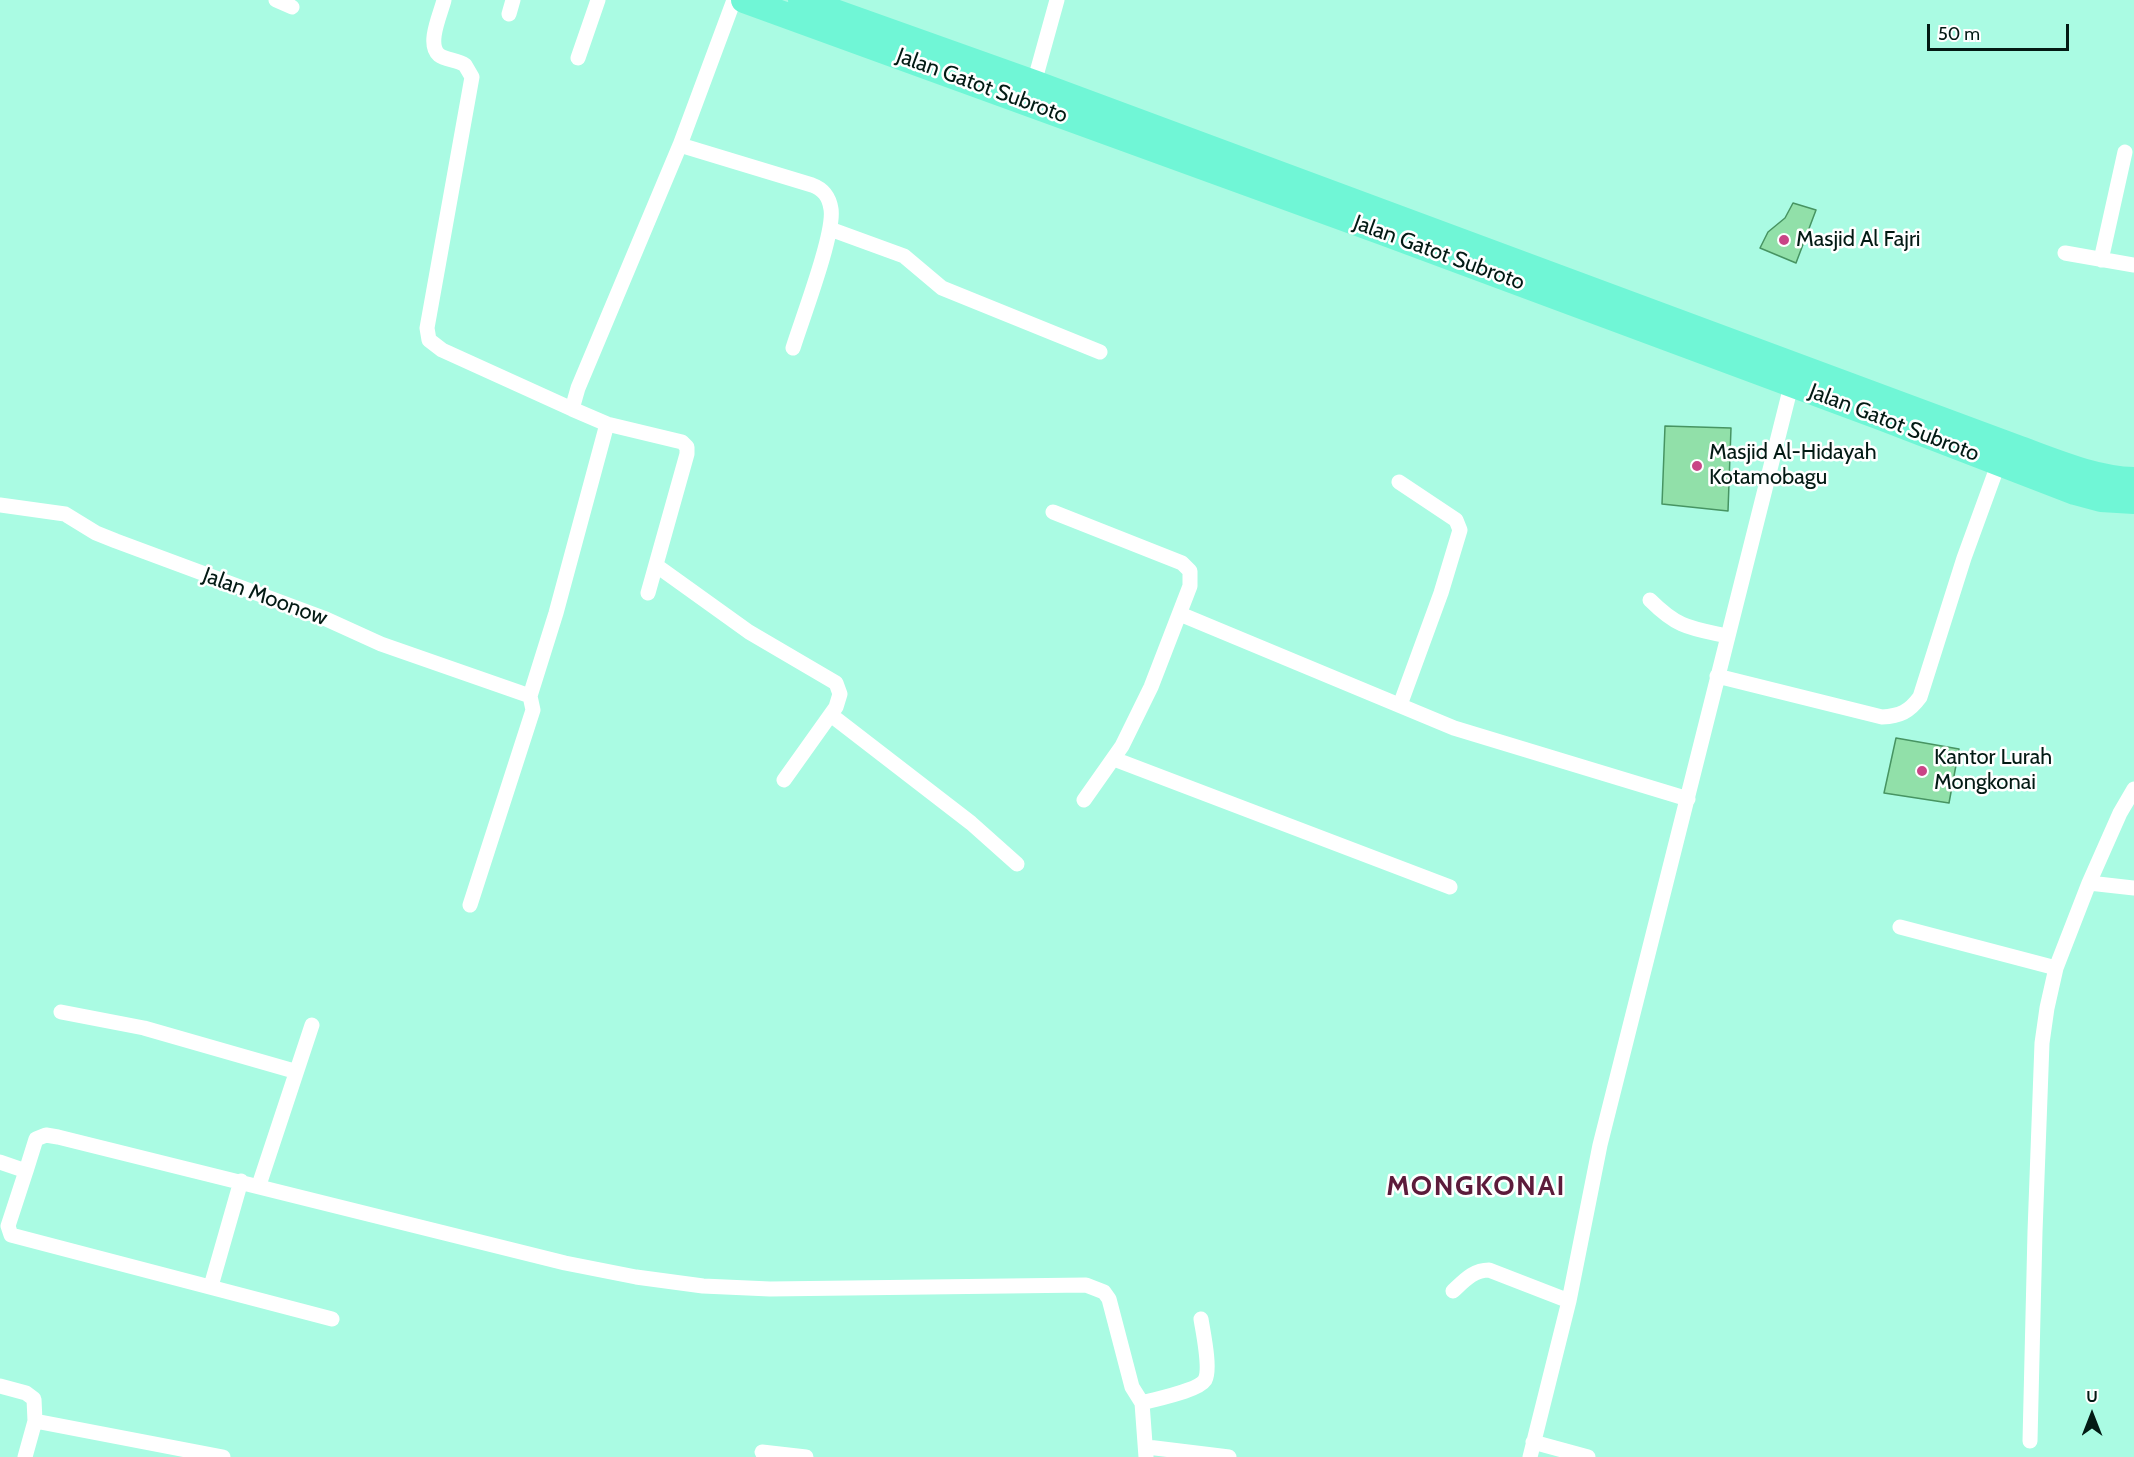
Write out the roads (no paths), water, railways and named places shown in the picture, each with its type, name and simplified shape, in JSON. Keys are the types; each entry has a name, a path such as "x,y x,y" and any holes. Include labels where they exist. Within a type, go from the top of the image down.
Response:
{"highway":[{"name":"Jalan Gatot Subroto","path":"744,0 1794,375 2075,469 2108,477 2134,480"},
{"name":"Jalan Gatot Subroto","path":"801,0 1034,83 1794,375 2074,492 2101,499 2134,501"}],"street":[{"path":"276,0 292,7"},
{"path":"444,0 435,35 435,50 440,56 465,65 472,77 427,328 429,340 442,350 607,424 681,442 687,447 687,454 648,593"},
{"path":"578,58 598,0"},
{"path":"572,409 578,388 680,145 734,0"},
{"path":"1034,83 1057,0"},
{"path":"680,145 819,188 827,195 831,208 830,229 794,348"},
{"path":"2101,260 2125,152"},
{"path":"830,229 904,256 942,288 1100,352"},
{"path":"2065,253 2134,265"},
{"path":"1588,1457 1532,1450 1569,1301 1600,1145 1794,375"},
{"path":"470,905 533,710 530,696 556,613 607,424"},
{"path":"1718,676 1882,717 1898,716 1911,708 1920,697 1964,558 1999,462"},
{"path":"1399,482 1456,520 1460,530 1441,593 1400,705"},
{"name":"Jalan Moonow","path":"0,505 64,514 96,533 116,541 326,619 381,644 530,696"},
{"path":"1053,512 1182,563 1190,571 1190,586 1151,687 1114,759 1084,800"},
{"path":"657,566 748,632 836,683 840,694 831,715 784,780"},
{"path":"1650,600 1669,620 1680,626 1727,636"},
{"path":"1180,614 1454,728 1688,799"},
{"path":"831,715 970,823 1017,864"},
{"path":"1114,759 1450,887"},
{"path":"2030,1441 2042,1043 2056,968 2089,883 2120,813 2134,789"},
{"path":"2089,883 2134,888"},
{"path":"1900,927 2056,968"},
{"path":"61,1012 144,1028 294,1071"},
{"path":"259,1185 294,1071 312,1025"},
{"path":"332,1319 11,1235 8,1226 36,1139 46,1135 259,1185 565,1263 636,1277 703,1286 770,1289 1086,1286 1096,1288 1109,1299 1132,1387 1142,1403 1146,1452 1229,1457"},
{"path":"0,1162 26,1171"},
{"path":"211,1286 241,1181"},
{"path":"1453,1292 1479,1270 1489,1270 1569,1301"},
{"path":"1142,1403 1197,1387 1204,1381 1207,1369 1201,1319"},
{"path":"0,1386 26,1393 34,1399 35,1421 25,1457"},
{"path":"35,1421 223,1457"},
{"path":"762,1452 806,1457"}],"place":[{"name":"Masjid Al Fajri","path":"1784,240"},
{"name":"Masjid Al-Hidayah Kotamobagu","path":"1697,466"},
{"name":"Kantor Lurah Mongkonai","path":"1922,771"}],"district":[{"name":"MONGKONAI","path":"1476,1187"}]}
